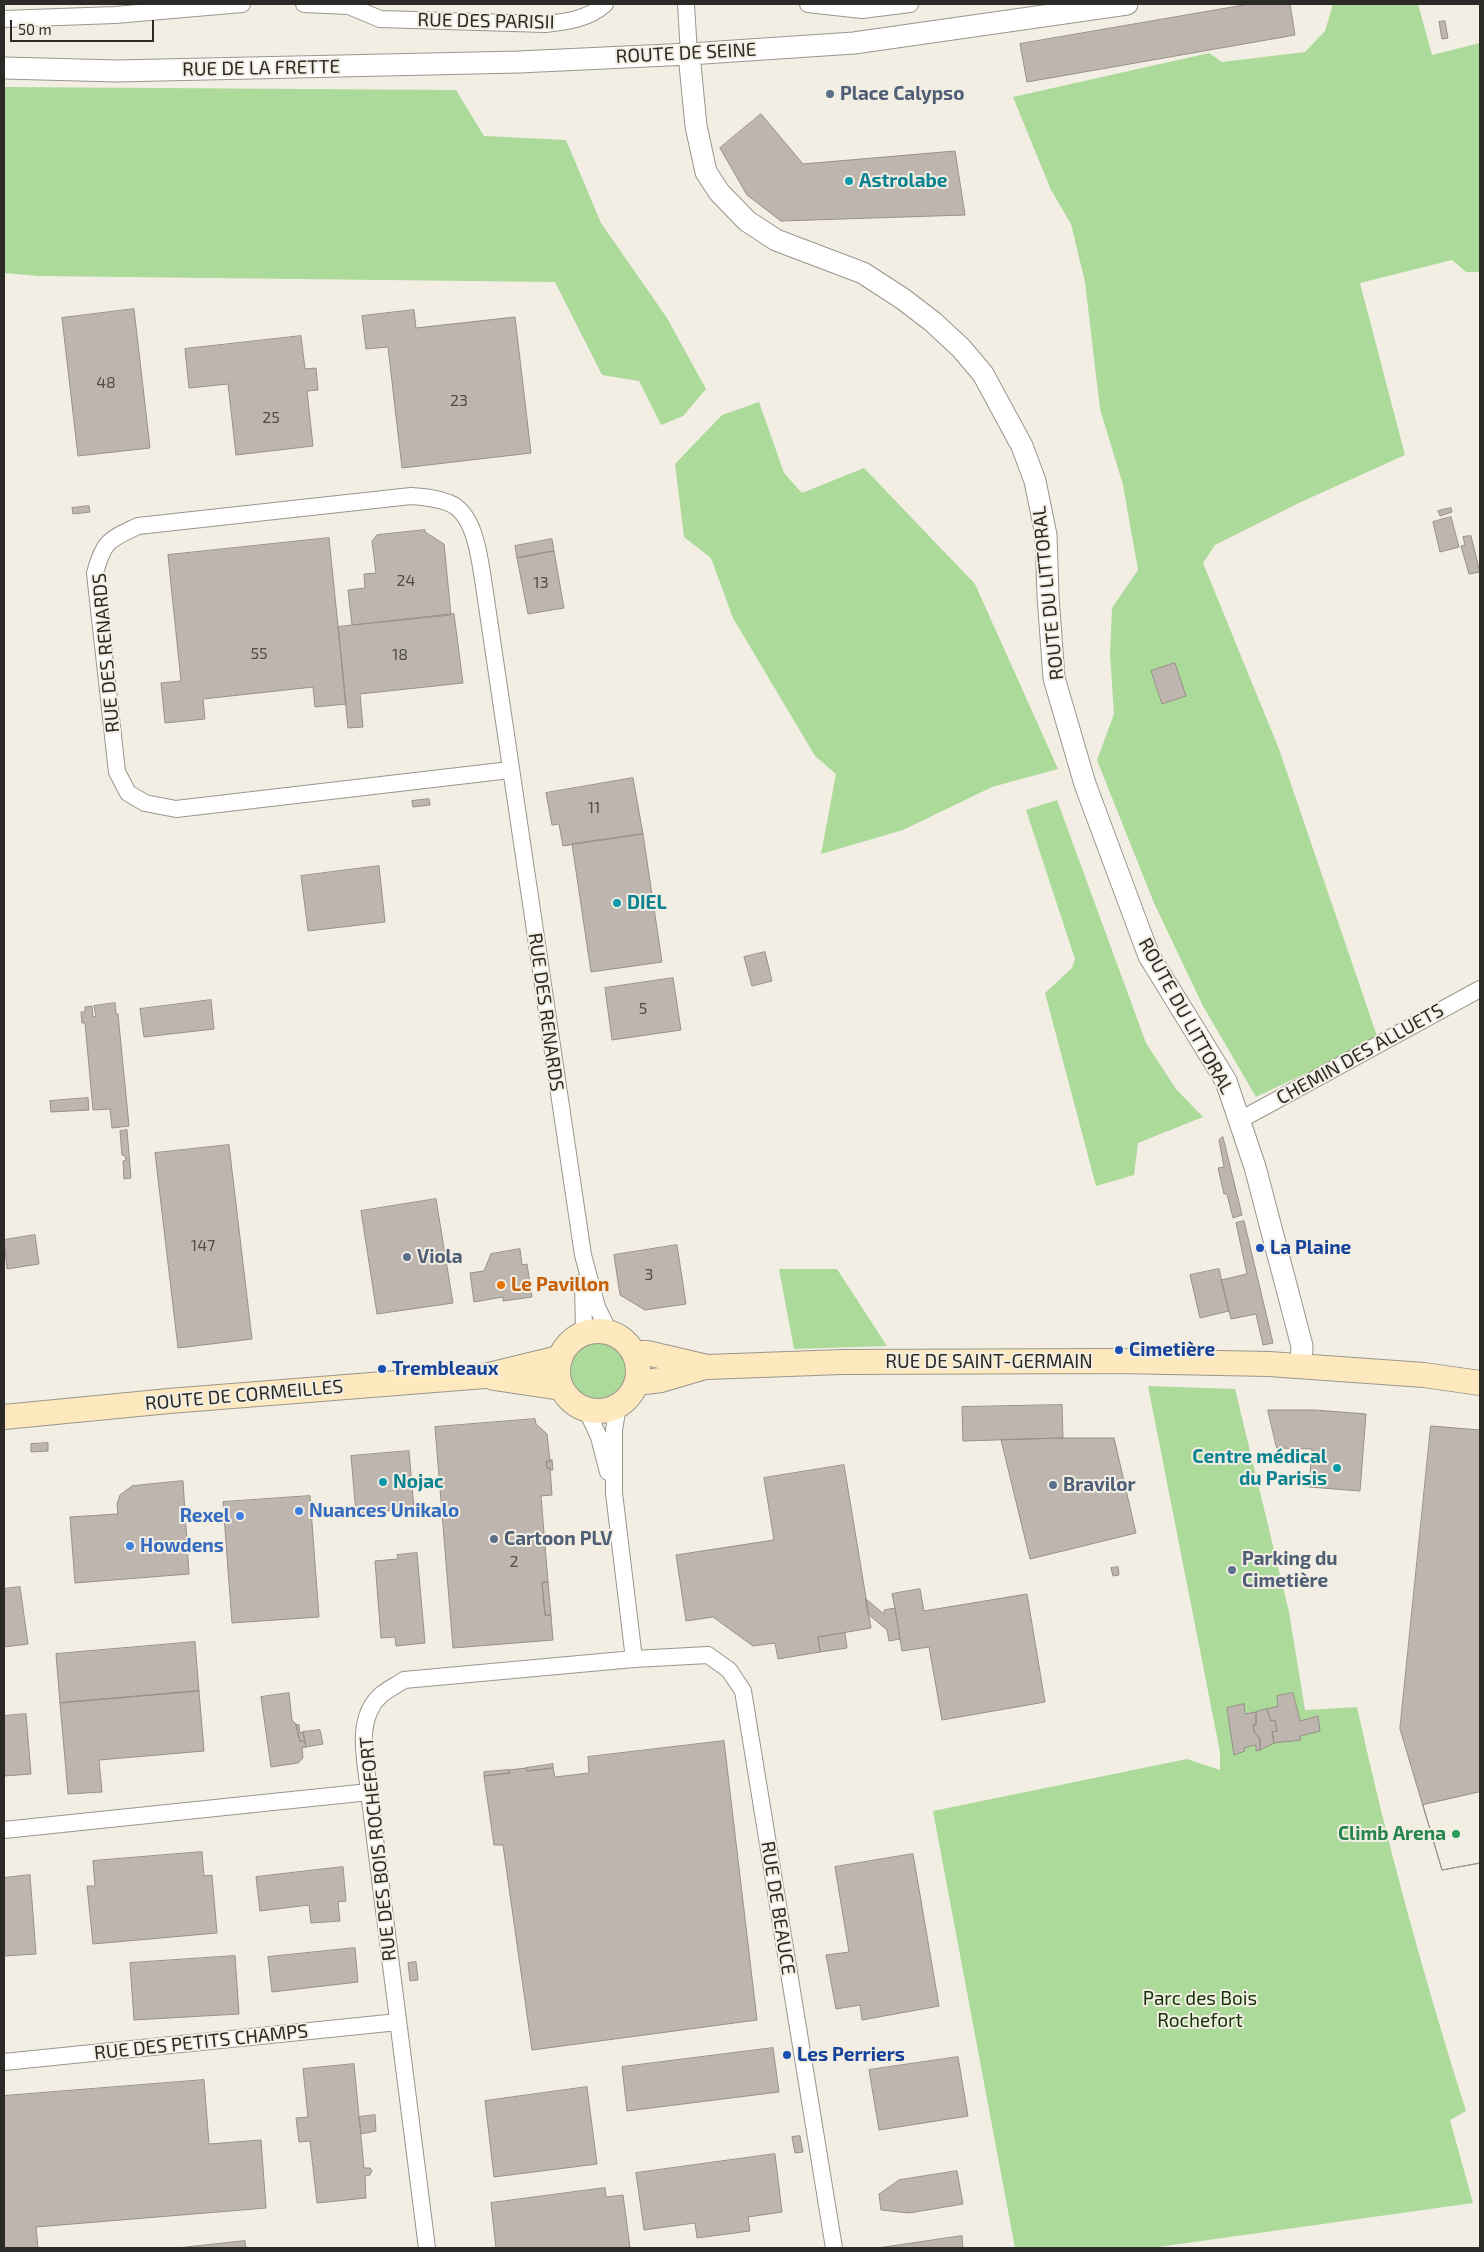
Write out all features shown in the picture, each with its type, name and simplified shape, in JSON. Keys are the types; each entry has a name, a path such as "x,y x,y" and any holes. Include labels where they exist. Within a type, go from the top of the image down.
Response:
{"main road":[{"path":"596,1330 609,1332 620,1337 635,1353 638,1368 637,1384 627,1399 618,1406 608,1410 586,1409 567,1398 561,1388 557,1373 559,1358 564,1347 573,1338 584,1332 596,1330"},
{"name":"RUE DE SAINT-GERMAIN","path":"635,1353 647,1353 707,1367"},
{"name":"ROUTE DE CORMEILLES","path":"4,1417 169,1401 485,1376 559,1358"},
{"name":"RUE DE SAINT-GERMAIN","path":"637,1384 661,1380 707,1367 842,1362 1118,1361 1301,1366 1424,1375 1480,1383"},
{"name":"ROUTE DE CORMEILLES","path":"485,1376 561,1388"}],"street":[{"path":"4,19 115,15 242,4"},
{"name":"RUE DES PARISII","path":"304,4 348,5 380,19 545,24 570,22 599,9 605,4"},
{"path":"686,4 689,54"},
{"path":"808,4 862,10 910,4"},
{"name":"ROUTE DE SEINE","path":"519,62 689,54 854,43 1127,4"},
{"name":"ROUTE DU LITTORAL","path":"689,54 696,126 706,172 719,192 747,221 776,240 863,273 903,299 933,322 961,348 983,374 1022,446 1035,481 1046,535 1054,678 1086,784 1149,956 1226,1081 1255,1167 1302,1346 1301,1366"},
{"name":"RUE DE LA FRETTE","path":"4,68 116,71 519,62"},
{"name":"RUE DES RENARDS","path":"510,770 176,809 145,803 128,793 117,772 95,573 101,551 110,540 138,526 411,496 452,503 466,518 475,538 484,586 582,1255 584,1332"},
{"name":"CHEMIN DES ALLUETS","path":"1240,1120 1480,989"},
{"name":"RUE DES RENARDS","path":"582,1255 597,1307 609,1332"},
{"path":"618,1406 614,1430 614,1493 634,1659"},
{"path":"586,1409 600,1437 614,1493"},
{"name":"RUE DE BEAUCE","path":"634,1659 708,1655 729,1670 743,1691 834,2248"},
{"name":"RUE DES BOIS ROCHEFORT","path":"426,2248 369,1792 364,1743 366,1718 380,1696 404,1680 634,1659"},
{"path":"4,1830 369,1792"},
{"name":"RUE DES PETITS CHAMPS","path":"4,2062 398,2022"}],"green space":[{"path":"1333,4 1418,4 1432,55 1480,43 1480,272 1466,272 1452,260 1360,283 1405,455 1301,502 1215,545 1203,563 1279,749 1378,1039 1256,1097 1203,1006 1154,903 1097,760 1114,714 1110,655 1112,608 1138,570 1123,485 1100,409 1085,282 1071,224 1051,190 1013,97 1209,53 1222,62 1305,52 1325,31"},
{"path":"4,87 456,90 484,136 566,140 601,223 667,318 706,389 683,416 661,425 639,381 602,375 555,282 39,276 4,273"},
{"path":"759,402 784,473 802,493 864,468 975,584 1058,769 992,787 903,830 821,854 836,774 815,756 733,618 711,558 684,537 675,464 722,415"},
{"path":"1057,800 1146,1043 1176,1089 1203,1117 1138,1143 1134,1175 1096,1186 1045,993 1072,968 1075,959 1026,810"},
{"path":"779,1269 837,1269 887,1346 794,1349"},
{"path":"598,1342 614,1347 622,1355 627,1371 622,1387 614,1395 598,1400 582,1395 574,1387 569,1371 574,1355 582,1347"},
{"name":"Parc des Bois Rochefort","path":"1148,1386 1235,1389 1289,1612 1305,1710 1357,1707 1407,1910 1435,2011 1466,2111 1450,2120 1473,2203 1151,2248 1015,2248 933,1811 1187,1759 1220,1770 1220,1752"}],"building":[{"path":"1250,4 1290,4 1295,35 1027,82 1020,44"},
{"path":"1445,21 1448,38 1442,39 1439,22"},
{"name":"Astrolabe","path":"761,114 803,164 955,151 965,215 781,221 747,195 720,148"},
{"path":"134,309 150,448 78,456 62,318"},
{"path":"414,310 416,328 515,317 531,453 402,468 388,347 366,349 362,316"},
{"path":"301,336 305,369 316,368 318,390 307,391 313,446 236,455 228,384 189,388 185,349"},
{"path":"89,506 90,512 73,514 72,508"},
{"path":"1451,508 1452,512 1440,516 1438,511"},
{"path":"1451,517 1459,547 1440,552 1433,522"},
{"path":"425,530 425,532 444,544 451,615 352,625 348,590 365,588 364,574 376,573 372,541 377,535"},
{"path":"1471,536 1480,572 1469,574 1461,546 1465,545 1463,537"},
{"path":"329,538 346,704 315,707 313,687 203,699 205,719 165,723 161,683 181,681 168,555"},
{"path":"552,539 554,551 517,558 515,546"},
{"path":"554,551 564,608 528,614 517,558"},
{"path":"454,614 463,683 360,694 363,727 348,728 338,627"},
{"path":"1175,663 1186,696 1162,704 1151,671"},
{"path":"633,778 643,834 563,846 559,824 552,825 546,793"},
{"path":"429,799 430,805 413,807 412,801"},
{"name":"DIEL","path":"643,834 662,962 591,972 572,844"},
{"path":"379,866 385,922 308,931 301,876"},
{"path":"765,952 772,981 752,986 744,957"},
{"path":"673,978 681,1030 612,1040 605,988"},
{"path":"211,1000 214,1029 144,1037 140,1009"},
{"path":"115,1003 116,1014 118,1014 129,1126 112,1128 110,1109 93,1110 85,1023 82,1023 81,1012 85,1012 85,1007 92,1006 93,1017 96,1016 94,1006"},
{"path":"88,1098 89,1110 51,1112 50,1101"},
{"path":"127,1130 131,1178 124,1179 123,1161 126,1160 125,1156 122,1155 120,1131"},
{"path":"1223,1137 1242,1215 1233,1218 1227,1194 1224,1194 1218,1168 1224,1167 1219,1140"},
{"path":"229,1145 252,1339 178,1348 155,1153"},
{"name":"Viola","path":"436,1199 453,1303 377,1314 361,1211"},
{"path":"1244,1221 1273,1343 1263,1345 1256,1314 1231,1319 1221,1280 1247,1274 1236,1223"},
{"path":"35,1235 39,1264 7,1269 4,1240"},
{"path":"677,1245 686,1304 645,1310 620,1295 614,1255"},
{"name":"Le Pavillon","path":"520,1249 522,1265 527,1264 532,1297 503,1301 503,1297 474,1302 470,1273 484,1271 491,1254"},
{"path":"1219,1269 1229,1311 1200,1318 1190,1275"},
{"path":"1062,1405 1063,1438 963,1441 962,1407"},
{"name":"Centre médical du Parisis","path":"1268,1410 1315,1410 1366,1414 1360,1491 1309,1487 1312,1449 1277,1448"},
{"name":"Cartoon PLV","path":"535,1419 536,1424 547,1434 550,1462 546,1462 547,1468 550,1468 552,1495 541,1496 548,1582 542,1583 545,1615 551,1615 553,1640 453,1648 435,1427"},
{"path":"1431,1426 1480,1430 1480,1863 1442,1870 1400,1729"},
{"path":"1114,1438 1136,1533 1030,1559 1001,1440"},
{"path":"48,1443 48,1451 31,1452 31,1444"},
{"name":"Nojac","path":"409,1451 414,1509 356,1513 351,1456"},
{"path":"552,1460 553,1470 550,1470 550,1468 547,1468 546,1462"},
{"path":"844,1465 871,1628 818,1637 820,1652 778,1659 775,1643 753,1646 713,1617 686,1621 676,1555 774,1540 764,1478"},
{"name":"Howdens","path":"183,1481 189,1574 75,1583 70,1517 118,1514 117,1504 120,1495 132,1486"},
{"path":"310,1496 319,1617 232,1623 223,1502"},
{"path":"417,1553 425,1643 396,1646 395,1637 381,1638 375,1561 398,1559 397,1555"},
{"path":"1118,1567 1119,1575 1113,1576 1111,1568"},
{"path":"548,1582 551,1615 545,1615 542,1583"},
{"path":"20,1587 28,1644 4,1647 4,1589"},
{"path":"920,1589 924,1611 1027,1594 1045,1702 942,1720 929,1647 902,1651 892,1594"},
{"path":"866,1599 884,1614 884,1610 895,1608 900,1639 889,1641 887,1630 868,1614"},
{"path":"845,1633 847,1648 820,1652 818,1637"},
{"path":"195,1642 199,1691 60,1703 56,1654"},
{"path":"199,1691 204,1751 99,1760 102,1792 68,1794 60,1703"},
{"path":"289,1693 292,1720 296,1724 300,1741 305,1741 306,1747 302,1748 303,1758 298,1763 271,1767 261,1697"},
{"path":"1293,1693 1300,1721 1318,1716 1320,1731 1300,1736 1301,1740 1274,1743 1272,1732 1277,1731 1275,1720 1271,1721 1267,1709 1278,1706 1277,1696"},
{"path":"1244,1704 1245,1714 1256,1712 1256,1725 1253,1725 1254,1731 1260,1739 1260,1750 1256,1751 1256,1745 1244,1748 1245,1751 1234,1755 1227,1708"},
{"path":"1267,1709 1271,1721 1275,1720 1277,1731 1272,1732 1274,1743 1260,1750 1260,1739 1254,1731 1253,1725 1256,1725 1256,1712"},
{"path":"26,1714 31,1774 4,1776 4,1716"},
{"path":"296,1724 299,1725 300,1733 303,1732 305,1741 300,1741"},
{"path":"320,1730 323,1744 306,1747 303,1732"},
{"path":"724,1741 757,2020 532,2050 503,1845 494,1845 484,1776 510,1773 509,1770 526,1768 527,1771 553,1768 555,1777 589,1773 588,1757"},
{"path":"553,1764 553,1768 527,1771 526,1768"},
{"path":"509,1770 510,1773 484,1776 484,1772"},
{"name":"Climb Arena","path":"1480,1792 1480,1863 1442,1870 1423,1805"},
{"path":"202,1852 204,1876 212,1875 217,1933 93,1944 87,1886 95,1886 93,1861"},
{"path":"913,1854 939,2006 862,2020 860,2005 836,2009 826,1955 849,1952 835,1867"},
{"path":"343,1867 346,1901 338,1902 340,1921 311,1923 309,1905 260,1911 256,1877"},
{"path":"30,1875 36,1954 4,1956 4,1878"},
{"path":"355,1948 358,1982 272,1992 268,1957"},
{"path":"235,1956 239,2014 134,2020 130,1963"},
{"path":"416,1962 418,1980 410,1981 408,1963"},
{"path":"773,2048 779,2092 627,2111 622,2067"},
{"path":"958,2057 968,2116 879,2130 869,2070"},
{"path":"354,2064 364,2168 370,2168 372,2171 370,2175 365,2176 366,2198 317,2203 310,2141 299,2142 296,2118 308,2117 303,2069"},
{"path":"204,2080 209,2144 261,2140 266,2208 36,2227 38,2248 4,2248 4,2096"},
{"path":"587,2087 597,2164 494,2177 485,2101"},
{"path":"375,2115 376,2131 361,2134 359,2117"},
{"path":"800,2136 803,2152 795,2153 792,2137"},
{"path":"775,2154 782,2212 748,2217 750,2231 697,2238 695,2223 644,2230 636,2173"},
{"path":"957,2171 963,2204 909,2213 881,2210 879,2194 899,2180"},
{"path":"605,2188 606,2197 623,2195 630,2248 496,2248 491,2203"},
{"path":"962,2236 963,2248 878,2248"},
{"path":"245,2241 246,2248 177,2248"}],"place":[{"name":"Place Calypso","path":"830,94"},
{"name":"Astrolabe","path":"849,181"},
{"name":"DIEL","path":"617,903"},
{"name":"La Plaine","path":"1260,1248"},
{"name":"Viola","path":"407,1257"},
{"name":"Le Pavillon","path":"501,1285"},
{"name":"Cimetière","path":"1119,1350"},
{"name":"Trembleaux","path":"382,1369"},
{"name":"Centre médical du Parisis","path":"1337,1468"},
{"name":"Nojac","path":"383,1482"},
{"name":"Bravilor","path":"1053,1485"},
{"name":"Nuances Unikalo","path":"299,1511"},
{"name":"Rexel","path":"240,1516"},
{"name":"Cartoon PLV","path":"494,1539"},
{"name":"Howdens","path":"130,1546"},
{"name":"Parking du Cimetière","path":"1232,1570"},
{"name":"Climb Arena","path":"1456,1834"},
{"name":"Les Perriers","path":"787,2055"}]}
